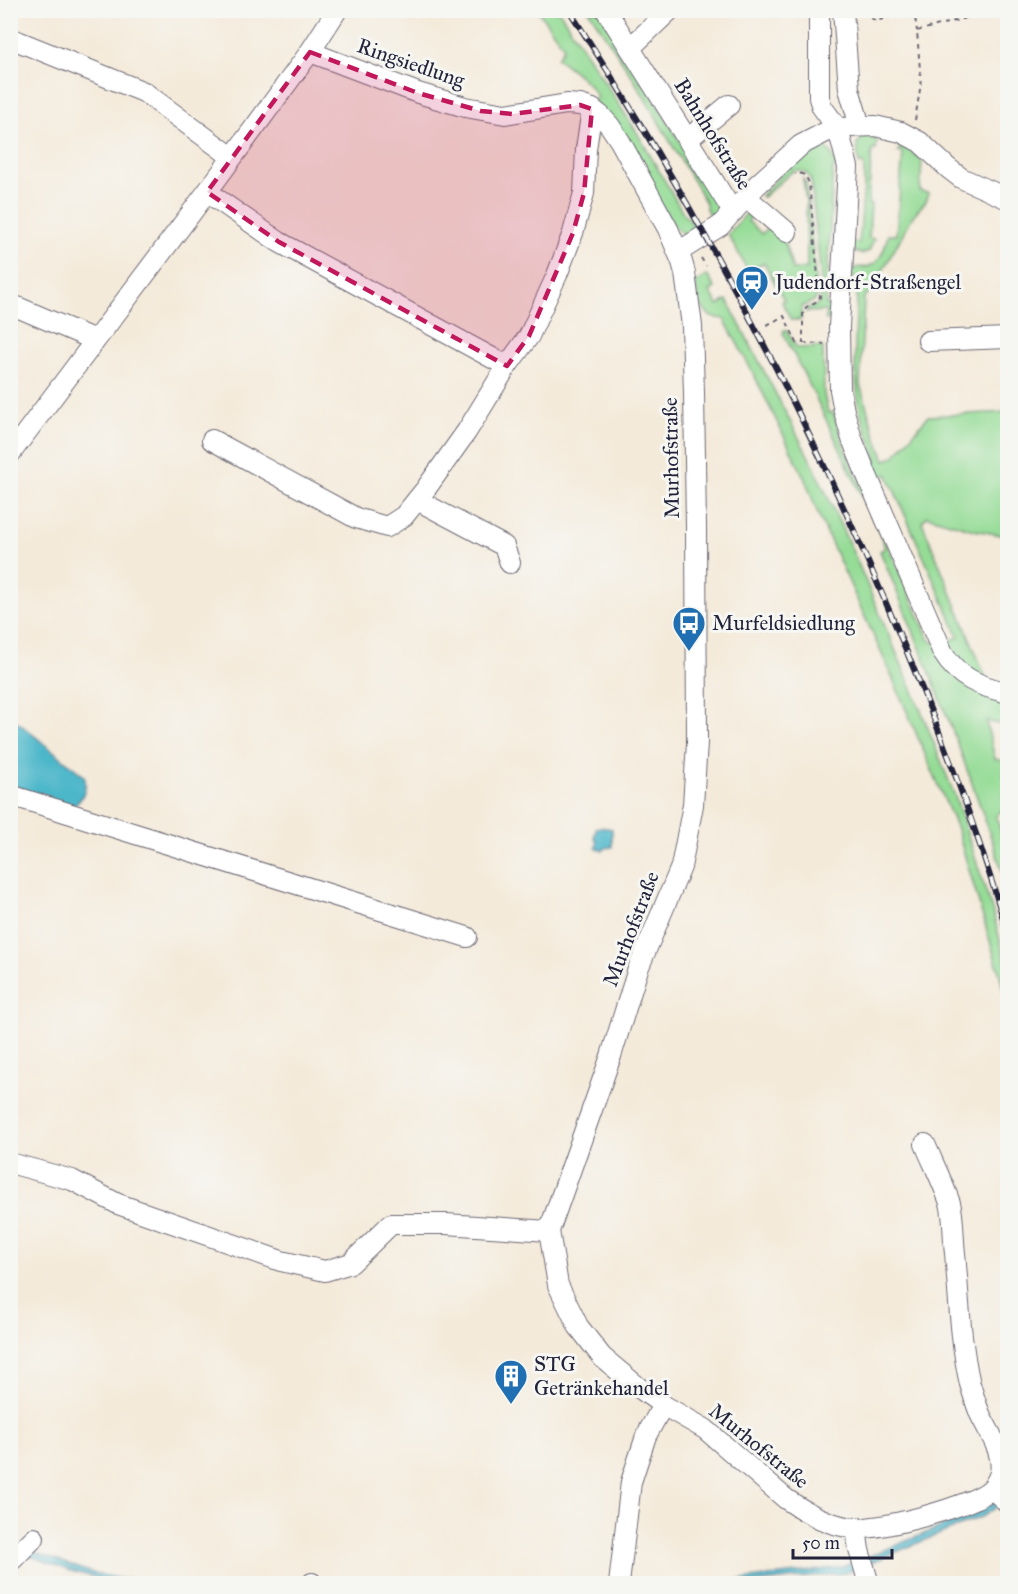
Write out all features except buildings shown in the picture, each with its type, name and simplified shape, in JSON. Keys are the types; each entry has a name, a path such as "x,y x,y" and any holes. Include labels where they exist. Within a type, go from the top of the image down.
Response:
{"street":[{"path":"10,454 207,192 310,52 337,10"},
{"name":"Bahnhofstraße","path":"606,10 733,212 779,163 801,145 838,129 860,126 875,126 901,132 920,142 961,178 1008,199"},
{"path":"630,48 670,10"},
{"path":"819,10 818,94 822,107 838,129 848,168 839,345 842,400 852,439 943,653 953,666 974,683 1008,693"},
{"path":"843,10 849,89 860,126"},
{"path":"10,38 144,92 232,157"},
{"name":"Ringsiedlung","path":"310,52 418,93 465,107 505,114 567,104 592,109"},
{"path":"688,139 729,105"},
{"path":"212,440 356,518 387,527 404,516 467,431 507,366 529,336 573,233 584,193 586,149 592,109 610,126 663,219 688,252 733,212"},
{"path":"207,192 279,242 507,366"},
{"path":"746,197 787,232"},
{"name":"Murhofstraße","path":"688,252 685,273 692,326 696,527 697,743 693,805 681,867 639,969 549,1231 558,1285 578,1326 602,1357 663,1405 705,1429 800,1509 828,1522 856,1528 894,1524 976,1498 999,1495 997,1482 1000,1474 1000,1457 974,1399 970,1380 962,1331 950,1204 925,1144"},
{"path":"10,304 95,340"},
{"path":"928,341 1008,338"},
{"path":"417,500 504,546 510,563"},
{"path":"10,795 467,937"},
{"path":"10,1163 72,1180 118,1204 281,1261 325,1271 351,1263 391,1224 446,1224 549,1231"},
{"path":"619,1582 631,1482 646,1436 663,1405"},
{"path":"856,1528 859,1550 867,1577"},
{"path":"10,1562 34,1538"}],"path":[{"path":"868,10 871,18 876,21 914,10 921,83 914,122"},
{"path":"917,31 985,13 985,10"},
{"path":"792,175 802,173 809,183 820,288 818,301 804,310 803,343"},
{"path":"688,252 706,266"},
{"path":"767,326 784,316 798,343 839,345"}],"highlighted area":[{"path":"310,52 418,93 481,111 512,114 580,105 592,109 584,193 573,233 529,336 507,366 279,242 207,192"}],"green space":[{"path":"538,11 559,11 636,131 685,216 698,234 687,236 676,229 594,101 597,97 589,85 557,58 564,47"},
{"path":"589,11 599,11 722,209 714,223 706,209 706,203 633,78"},
{"path":"868,136 877,141 876,150 872,150 868,204 871,204 869,238 874,239 869,251 862,254 853,251 851,242 859,243 864,187 864,164 859,164 857,144 863,137"},
{"path":"819,146 826,148 836,166 833,167 826,305 833,306 830,319 826,320 826,311 806,312 808,308 820,302 822,288 810,178 804,172 793,171 763,197 761,196 795,161"},
{"path":"901,147 905,147 922,160 920,191 929,193 926,201 913,216 872,290 864,297 860,385 885,460 894,457 928,416 1007,412 1007,536 974,530 927,516 922,522 986,678 978,680 943,643 959,637 887,474 877,478 870,463 877,459 858,400 855,349 858,278 848,277 856,268 872,265 883,252 888,235 896,235 903,153 898,152"},
{"path":"803,179 806,183 817,296 815,300 802,307 801,320 791,320 782,302 784,300 764,263 748,271 728,234 750,211 753,213 748,221 762,234 769,226 783,238 793,270 807,268 806,202"},
{"path":"707,275 715,288 710,291 718,305 727,300 813,465 920,708 956,799 993,913 1007,967 1007,1008 1000,975 957,829 890,672 818,514 805,479 724,319 711,317 700,305 695,283"},
{"path":"784,330 787,331 797,348 823,347 824,394 828,413 833,412 845,449 929,639 1007,697 1007,726 986,721 995,759 1007,762 1004,776 1007,777 1007,813 1001,811 996,816 1007,851 1007,886 947,717 880,551 885,548 880,534 783,333"}],"water":[{"path":"10,716 84,776 83,794 78,802 70,807 11,785"},
{"path":"596,828 612,829 612,847 605,848 603,851 596,847 597,842 594,836"},
{"path":"1007,1494 1007,1500 981,1517 845,1573 754,1583 712,1584 842,1567 978,1512"},
{"path":"10,1544 93,1573 122,1579 172,1583 120,1584 71,1571 11,1549"}],"railway":[{"path":"569,10 615,82 701,229 742,303 819,455 889,610 938,730 968,811 1008,935"}],"place":[{"name":"Judendorf-Straßengel","path":"752,311"},
{"name":"Murfeldsiedlung","path":"689,652"},
{"name":"STG Getränkehandel","path":"511,1405"}]}
